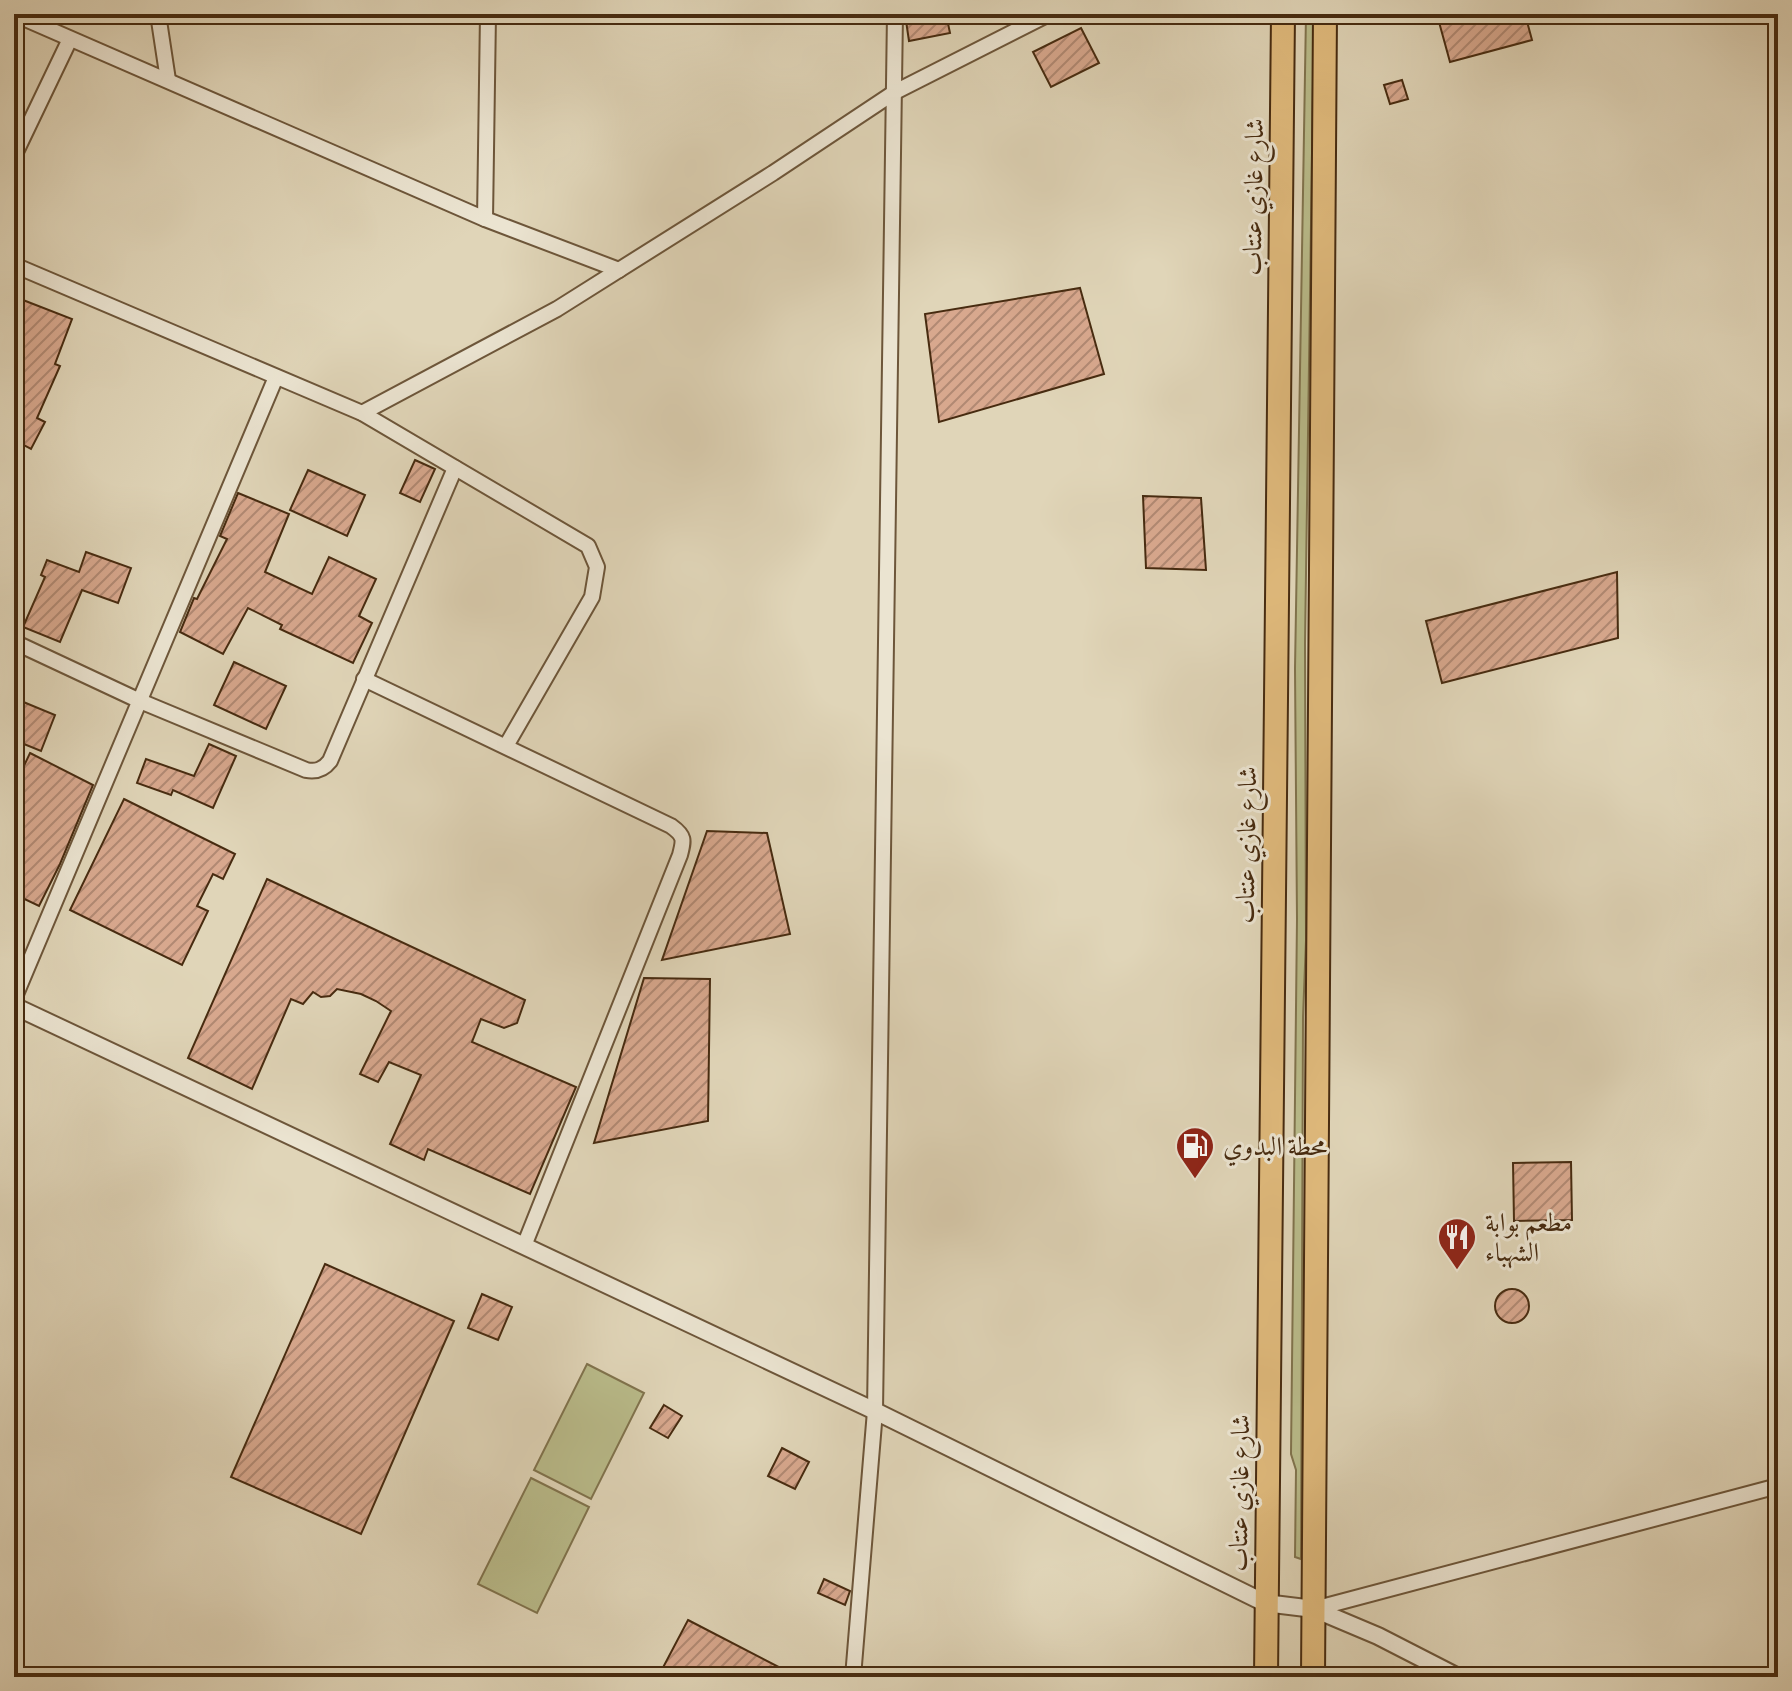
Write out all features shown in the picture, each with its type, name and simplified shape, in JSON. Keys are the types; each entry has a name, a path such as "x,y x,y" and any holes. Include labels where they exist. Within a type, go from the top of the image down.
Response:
{"highway":[{"name":"شارع غازي عنتاب","path":"1266,1677 1283,14"},
{"path":"1313,1677 1325,14"}],"street":[{"path":"14,14 485,219 619,270"},
{"path":"158,14 168,80"},
{"path":"485,219 488,14"},
{"path":"853,1677 875,1411 895,14"},
{"path":"362,413 557,309 895,92 1049,14"},
{"path":"14,156 70,39"},
{"path":"14,265 362,413 588,546 597,567 592,597 506,746"},
{"path":"14,999 276,377"},
{"path":"14,642 140,701 306,770 316,771 330,761 455,468"},
{"path":"364,679 671,826 680,832 684,841 524,1246"},
{"path":"14,1006 875,1411 1265,1603 1314,1609 1378,1636 1458,1677"},
{"path":"1314,1609 1778,1486"}],"green space":[{"path":"1306,14 1314,14 1305,644 1301,1559 1295,1557 1296,1470 1291,1454 1297,919 1295,669"},
{"path":"587,1364 644,1393 591,1499 534,1470"},
{"path":"531,1478 589,1507 537,1613 478,1584"}],"building":[{"path":"905,14 946,14 950,33 909,41"},
{"path":"1469,14 1525,14 1532,40 1450,62 1439,22"},
{"path":"1081,28 1099,63 1051,87 1033,52"},
{"path":"1402,80 1408,99 1390,104 1384,85"},
{"path":"1080,288 1104,374 939,422 925,314"},
{"path":"23,300 72,319 55,364 60,366 37,418 45,422 31,449 14,440 14,324"},
{"path":"415,460 435,469 420,502 400,493"},
{"path":"308,470 365,495 347,536 290,510"},
{"path":"238,493 289,514 265,572 312,594 329,557 376,579 359,616 372,623 353,663 280,629 282,625 248,608 223,654 180,632 194,598 197,599 227,539 220,536"},
{"path":"1143,496 1201,498 1206,570 1146,568"},
{"path":"86,552 131,568 118,603 82,590 60,642 23,627 45,577 41,575 47,560 79,572"},
{"path":"1617,572 1618,638 1442,683 1426,621"},
{"path":"234,662 286,686 266,729 214,705"},
{"path":"21,701 55,715 41,751 14,740 14,718"},
{"path":"209,744 236,756 213,808 173,790 171,795 137,783 146,759 194,776"},
{"path":"30,753 93,785 39,906 14,894 14,787"},
{"path":"124,799 235,854 223,879 213,874 197,906 208,911 182,965 70,910"},
{"path":"707,831 767,833 790,934 662,960"},
{"path":"267,879 525,1000 517,1023 504,1028 481,1019 472,1042 576,1087 530,1194 428,1149 424,1160 390,1144 421,1075 389,1062 378,1082 360,1074 391,1011 361,994 337,989 330,996 321,997 313,992 303,1004 291,999 252,1089 188,1058"},
{"path":"644,978 710,979 708,1121 594,1143"},
{"path":"1571,1162 1572,1220 1514,1221 1513,1163"},
{"path":"325,1264 454,1321 361,1534 231,1477"},
{"path":"1512,1289 1524,1294 1529,1306 1524,1318 1512,1323 1500,1318 1495,1306 1500,1294"},
{"path":"482,1294 512,1307 498,1340 468,1328"},
{"path":"664,1405 682,1416 668,1438 650,1428"},
{"path":"782,1448 809,1462 795,1489 768,1476"},
{"path":"824,1579 850,1591 845,1605 818,1593"},
{"path":"688,1620 798,1677 658,1677"}],"place":[{"name":"محطة البدوي","path":"1195,1180"},
{"name":"مطعم بوابة الشهباء","path":"1457,1271"}]}
